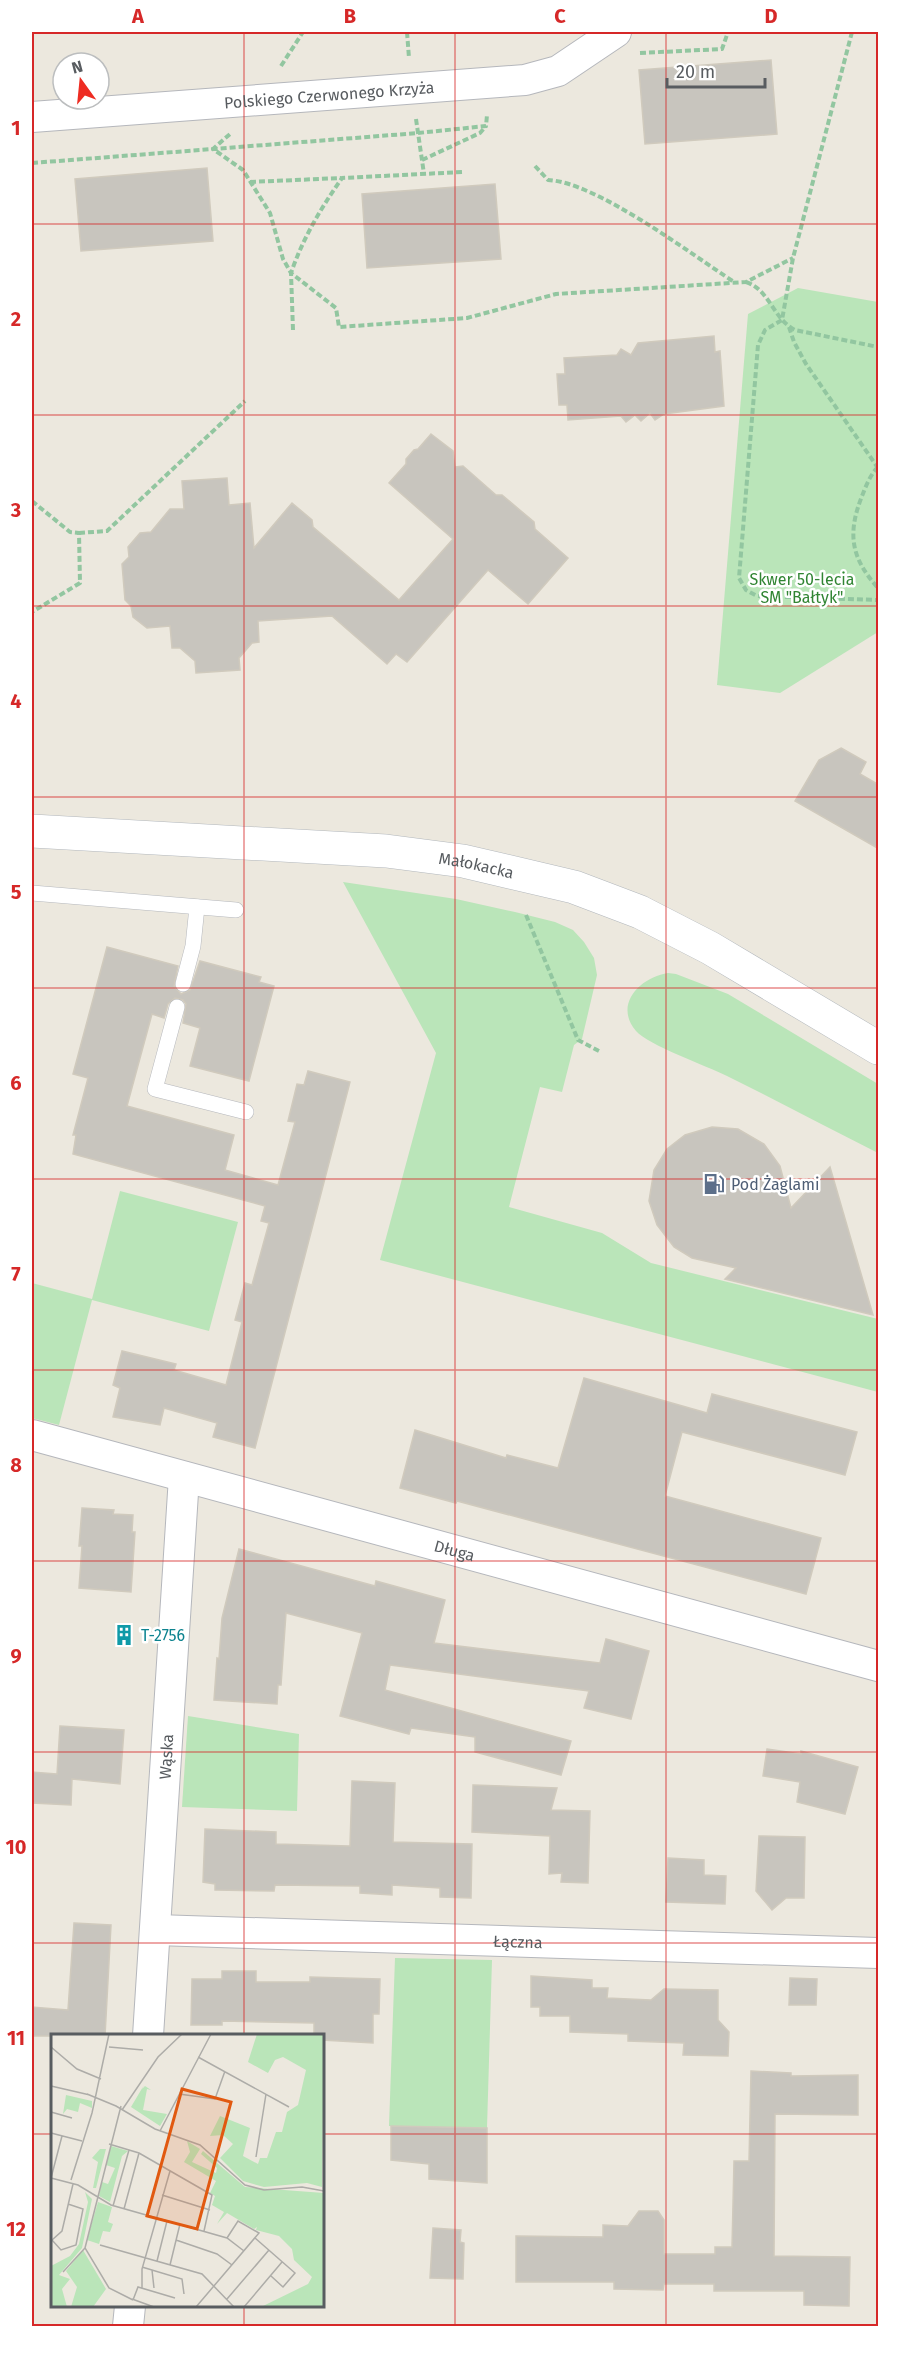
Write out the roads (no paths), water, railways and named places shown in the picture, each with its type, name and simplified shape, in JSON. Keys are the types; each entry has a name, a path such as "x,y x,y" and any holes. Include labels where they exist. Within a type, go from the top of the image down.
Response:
{"main road":[{"name":"Małokacka","path":"32,831 386,851 463,861 573,887 639,912 710,948 879,1048"}],"street":[{"name":"Polskiego Czerwonego Krzyża","path":"32,117 525,80 558,71 616,32"},
{"name":"Długa","path":"32,1435 879,1666"},
{"name":"Wąska","path":"148,2034 184,1477"},
{"name":"Łączna","path":"156,1930 879,1953"},
{"path":"128,2326 129,2307"}],"lane":[{"path":"32,893 236,910"},
{"path":"183,984 193,946 197,907"},
{"path":"177,1007 155,1089 246,1112"}],"place":[{"name":"Pod Żaglami","path":"714,1184"},
{"name":"T-2756","path":"124,1635"}],"park label":[{"name":"Skwer 50-lecia SM \"Bałtyk\"","path":"802,588"}]}
